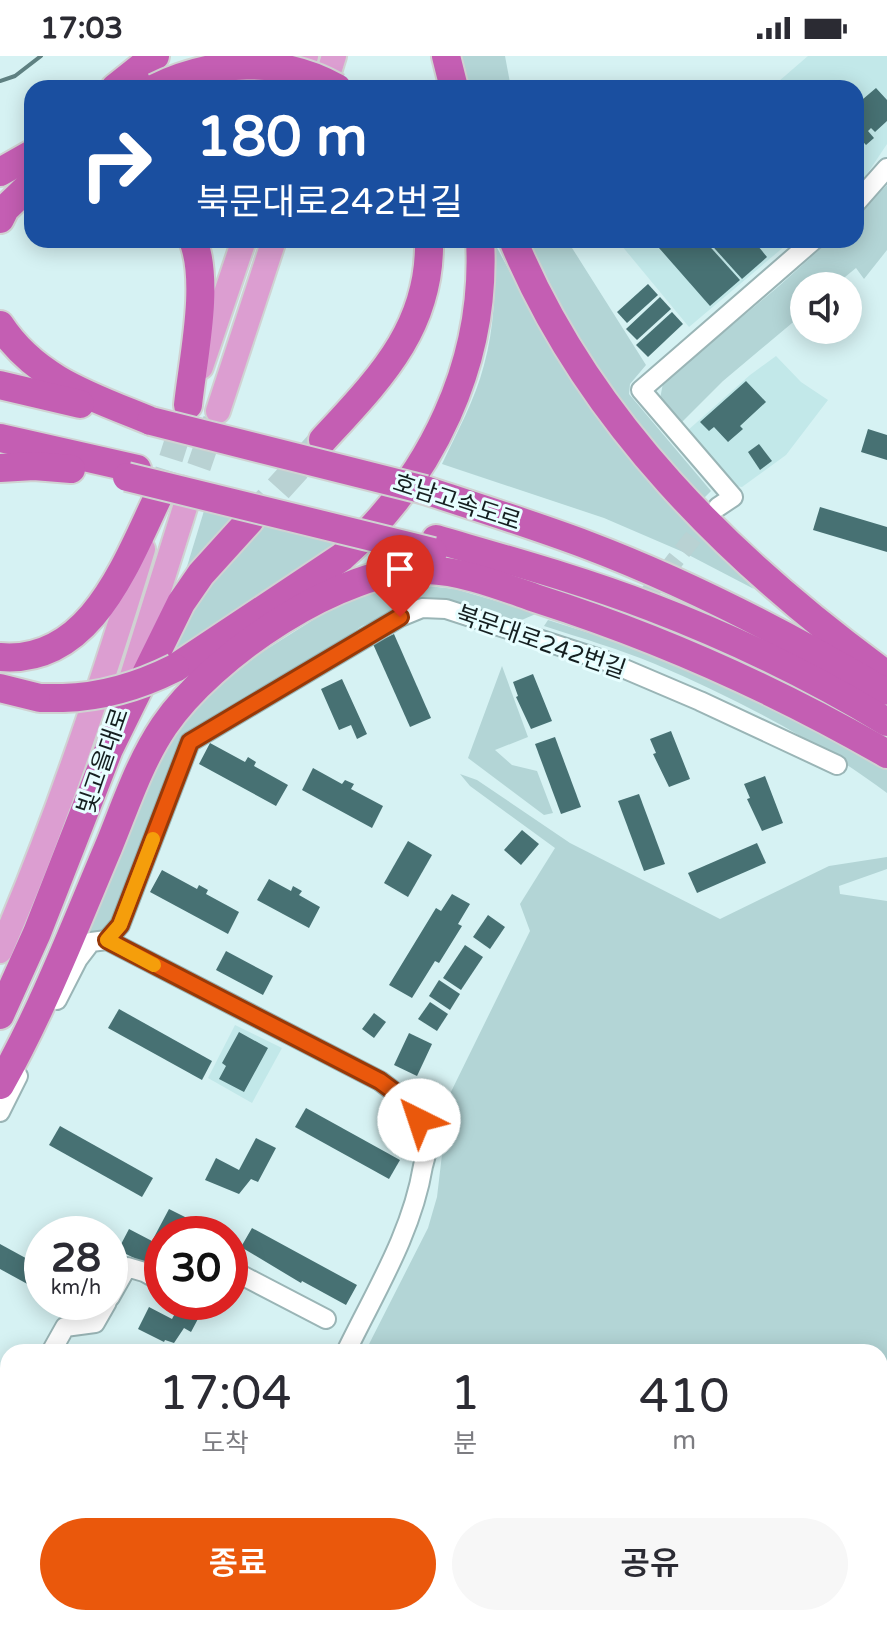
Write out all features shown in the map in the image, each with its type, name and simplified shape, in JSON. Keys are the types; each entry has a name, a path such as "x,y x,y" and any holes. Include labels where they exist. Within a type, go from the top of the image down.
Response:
{"highway":[{"path":"125,80 155,56"},
{"path":"446,56 452,80"},
{"path":"172,80 244,64 282,67 324,80"},
{"path":"3,170 24,157"},
{"path":"0,219 5,209 24,191"},
{"path":"188,405 201,297 195,248"},
{"path":"323,440 399,351 419,313 430,267 429,248"},
{"path":"0,688 40,698 89,697 118,691 175,668 342,557 362,540 397,500 447,419 469,356 477,320 482,268 481,248"},
{"path":"516,248 527,273 572,352 633,440 733,548 822,625 887,675"},
{"path":"0,325 26,357 60,383 151,421"},
{"name":"호남고속도로","path":"0,385 425,490 587,545 688,587 812,649 887,694"},
{"name":"호남고속도로","path":"0,438 132,473 539,569 651,607 798,674 887,722"},
{"path":"0,468 34,466 132,473"},
{"path":"0,657 18,658 48,651 75,634 100,607 160,493"},
{"path":"109,749 181,603 201,574 250,520"},
{"path":"434,546 686,633 823,699 887,736"},
{"path":"0,1085 27,1038 139,772 163,727 192,692 225,660 297,612 354,582 386,573 427,570 457,574 513,590 614,624 709,664 795,704 887,754"},
{"name":"빛고을대로","path":"0,1015 37,933 109,749"}],"main road":[{"path":"298,80 306,56"},
{"path":"326,80 334,56"},
{"path":"188,405 241,248"},
{"path":"218,411 271,248"},
{"name":"빛고을대로","path":"0,951 63,793 110,658 160,493"},
{"name":"빛고을대로","path":"109,749 187,501"}],"street":[{"path":"864,194 887,168"},
{"path":"718,507 733,497 641,390 805,248"},
{"name":"북문대로242번길","path":"0,1112 78,959 91,942 107,940 120,925 190,742 400,617 422,608 446,609 534,624 606,661 837,765"},
{"path":"534,624 614,637"},
{"path":"107,940 380,1081 403,1098 419,1120 427,1145 416,1199 406,1228 350,1344"},
{"path":"248,1278 326,1319"},
{"path":"55,1344 65,1327 95,1323 97,1320"}],"shaded area":[{"path":"460,56 505,56 510,80 466,80"},
{"path":"808,56 887,56 887,144 864,178 864,80 780,80"},
{"path":"887,185 887,250 864,279 862,272 856,268 851,272 795,272 821,248 864,248 864,209"},
{"path":"497,248 528,305 648,478 754,589 683,552 604,518 442,464 471,403 484,365 495,291"},
{"path":"526,248 572,248 646,365 630,384 629,394 711,491 702,500 650,441 582,347"},
{"path":"624,248 783,248 689,327"},
{"path":"790,276 790,325 723,381 682,422 660,399 663,383"},
{"path":"776,356 801,382 828,400 786,455 742,487 736,486 687,431"},
{"path":"207,501 246,511 185,573"},
{"path":"258,524 339,544 177,655 178,640 194,605"},
{"path":"410,584 455,589 538,613 517,622 448,599 415,604 362,626 278,685 184,737 110,929 97,931 88,940 79,938 165,742 190,709 259,654 343,601 380,588"},
{"path":"548,620 618,642 623,636 887,761 887,793 832,755 746,706 641,659 544,626"},
{"path":"502,666 528,737 495,750 512,765 537,771 553,813 544,815 468,758"},
{"path":"460,774 477,780 570,843 720,919 829,866 887,857 887,869 839,886 840,894 887,901 887,1344 369,1344 428,1228 437,1197 443,1146 439,1117 413,1080 447,1100 530,931 520,904 555,848 470,786"},
{"path":"235,1025 282,1048 252,1103 208,1078"}],"building":[{"path":"876,88 887,100 887,121 875,132 871,128 868,131 874,138 866,145 864,143 864,98"},
{"path":"659,248 711,248 740,280 710,306"},
{"path":"714,248 760,248 767,257 742,279"},
{"path":"648,284 658,295 627,323 617,312"},
{"path":"660,297 671,309 637,340 626,329"},
{"path":"672,312 683,324 648,357 636,345"},
{"path":"746,381 766,402 728,442 714,427 709,431 700,422"},
{"path":"868,429 887,435 887,460 861,452"},
{"path":"759,444 772,461 760,470 748,452"},
{"path":"820,507 887,527 887,552 813,530"},
{"path":"394,634 431,718 410,727 373,644"},
{"path":"533,674 552,721 531,729 516,697 513,682"},
{"path":"342,679 367,734 357,739 351,725 339,730 321,689"},
{"path":"671,731 690,779 669,787 653,754 656,753 650,739"},
{"path":"555,737 581,807 561,814 535,744"},
{"path":"210,743 245,762 248,757 256,762 254,766 288,785 276,806 199,764"},
{"path":"313,768 342,784 345,780 354,784 351,789 383,806 372,828 302,790"},
{"path":"765,776 783,823 762,831 747,799 750,798 744,784"},
{"path":"639,794 665,864 644,871 618,801"},
{"path":"522,830 539,844 521,865 504,850"},
{"path":"408,841 432,855 408,897 384,883"},
{"path":"757,843 766,863 697,893 688,873"},
{"path":"162,870 197,889 199,885 208,890 206,894 239,912 228,934 150,892"},
{"path":"269,879 291,891 293,886 302,891 299,895 320,907 309,928 257,900"},
{"path":"452,894 470,904 458,924 462,926 412,998 389,985 436,908 441,911"},
{"path":"488,915 505,927 490,949 473,937"},
{"path":"465,945 483,957 461,990 443,978"},
{"path":"226,951 273,976 263,995 216,970"},
{"path":"439,980 460,994 450,1010 429,996"},
{"path":"430,1002 448,1014 437,1031 418,1019"},
{"path":"119,1009 212,1061 202,1080 108,1028"},
{"path":"374,1013 386,1022 374,1038 362,1029"},
{"path":"239,1032 268,1048 244,1092 219,1079 226,1066 222,1063"},
{"path":"409,1033 432,1044 417,1076 394,1065"},
{"path":"306,1108 400,1160 389,1179 295,1127"},
{"path":"60,1126 153,1178 142,1197 49,1145"},
{"path":"256,1138 276,1148 258,1182 251,1179 239,1194 205,1180 216,1158 239,1170"},
{"path":"169,1209 183,1216 165,1216"},
{"path":"252,1228 357,1285 346,1305 248,1251 248,1235"},
{"path":"129,1229 144,1237 144,1263 128,1255"},
{"path":"0,1244 24,1257 24,1282 0,1269"},
{"path":"144,1317 144,1320 197,1320 191,1332 184,1328 174,1343 164,1342 138,1329"}],"waterway":[{"path":"0,81 15,76 41,56"}],"tunnel":[{"path":"160,493 186,411"},
{"path":"187,501 215,420"},
{"path":"250,520 320,443"},
{"path":"615,636 711,515"}],"slow traffic":[{"path":"153,839 120,925 107,940 154,965"}],"route":[{"path":"400,617 190,742 120,925 107,940 380,1081 403,1098 419,1120"}]}
